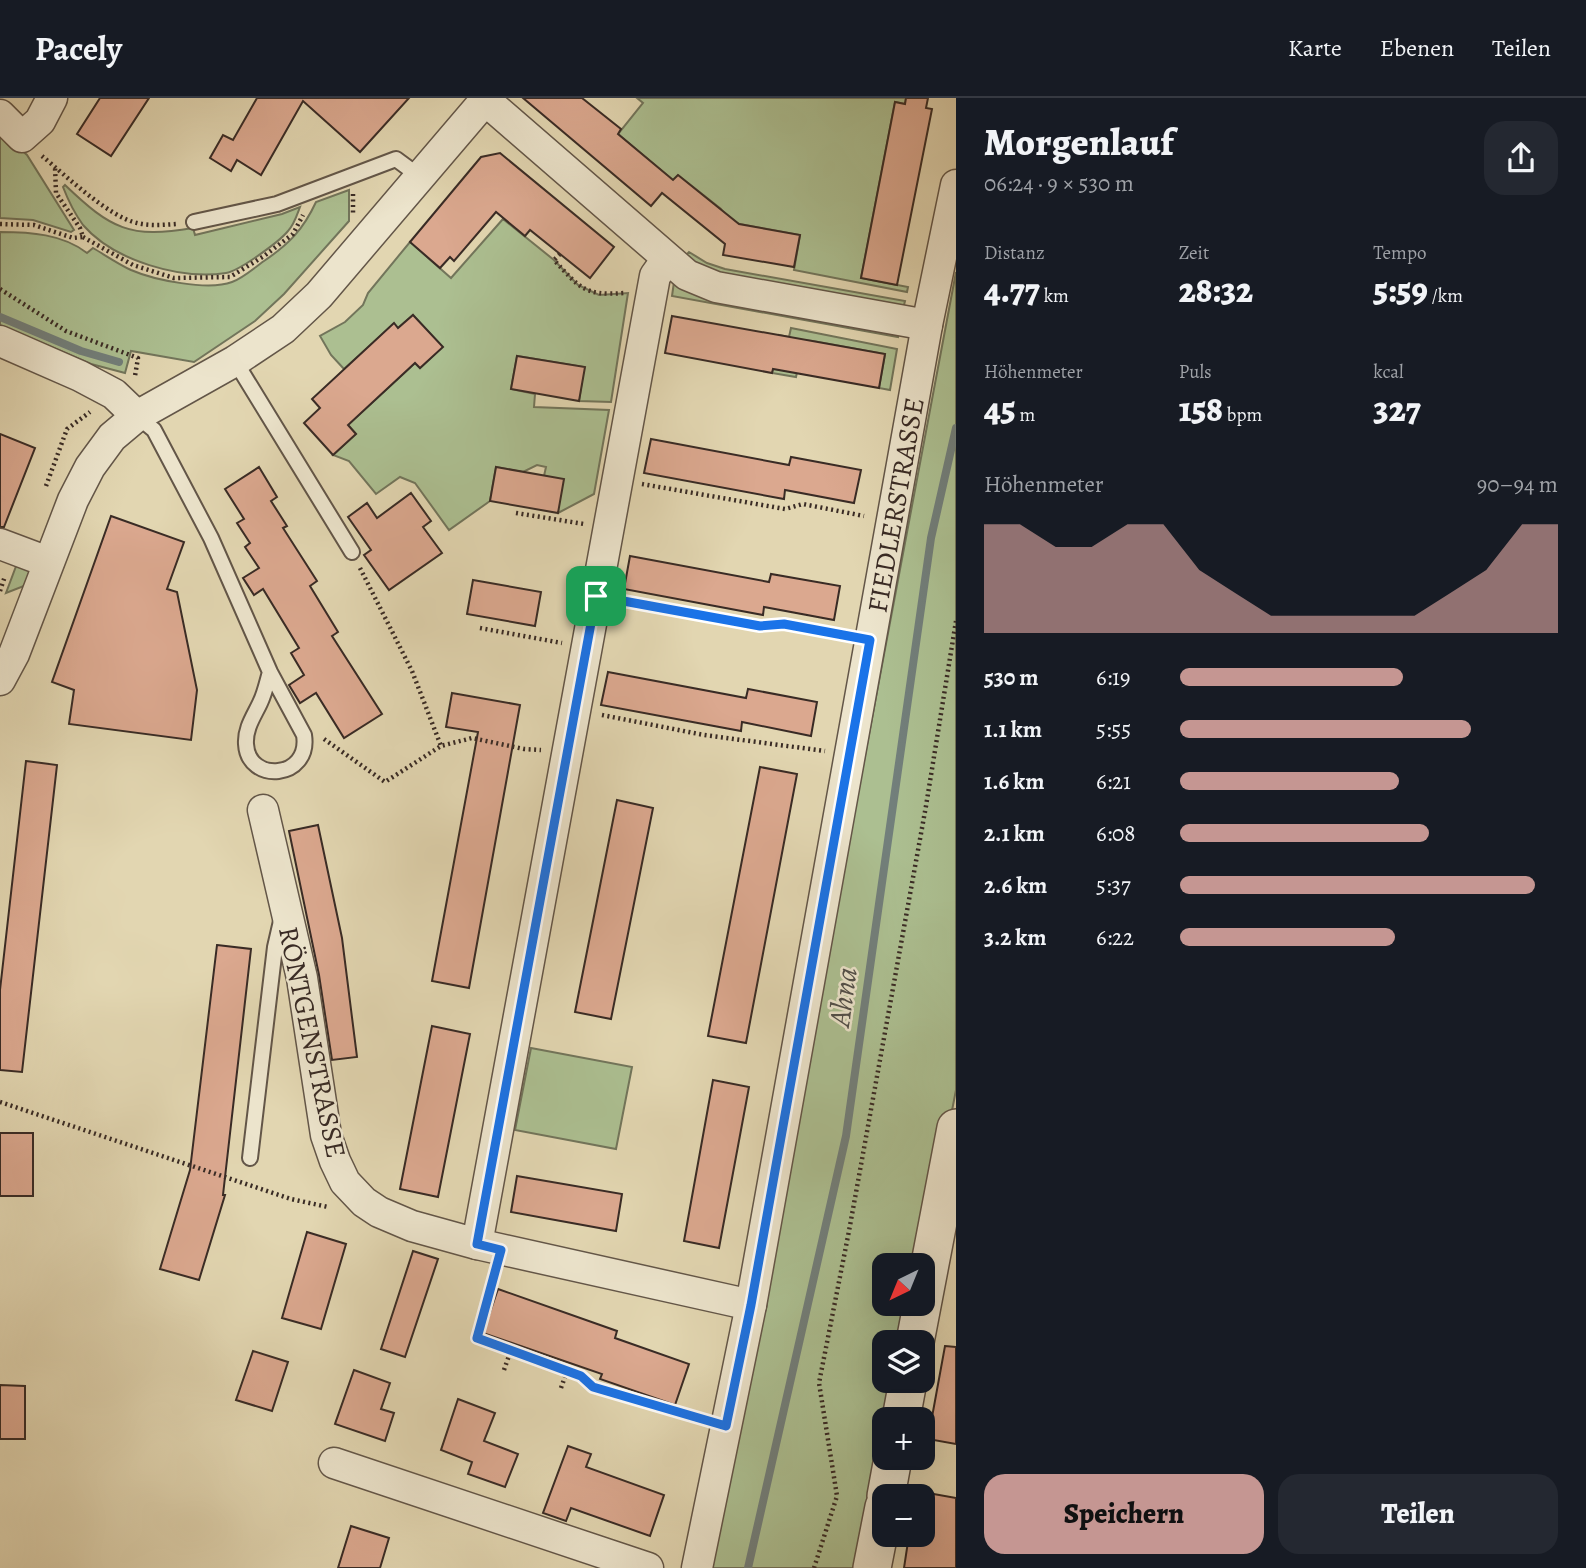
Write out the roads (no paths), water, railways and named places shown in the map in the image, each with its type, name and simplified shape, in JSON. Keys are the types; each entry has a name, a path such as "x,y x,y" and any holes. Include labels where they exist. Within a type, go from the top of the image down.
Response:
{"street":[{"path":"0,115 22,137 40,121 52,98"},
{"path":"0,680 14,654 73,500 90,467 112,437 137,416 234,361 283,329 319,295 486,99 687,275 716,287 927,325"},
{"name":"FIEDLERSTRASSE","path":"697,1568 751,1305 927,325 956,185"},
{"path":"489,1247 575,709 655,276 667,259"},
{"path":"0,341 114,394 137,416"},
{"path":"0,544 48,562"},
{"name":"RÖNTGENSTRASSE","path":"263,810 302,978 326,1135 345,1182 364,1202 379,1212 412,1226 489,1247 751,1305"},
{"path":"917,1330 956,1128"},
{"path":"334,1463 648,1568"},
{"path":"872,1568 876,1547"}],"lane":[{"path":"194,222 277,204 396,159 419,176"},
{"path":"234,361 352,552"},
{"path":"137,416 154,430 211,537 270,672 304,735 306,745 302,755 293,766 283,771 267,771 257,766 246,745 252,716 266,689 270,672"},
{"path":"250,1158 275,947 285,902"}],"waterway":[{"path":"0,317 81,351 119,362"},
{"name":"Ahna","path":"748,1568 846,1136 931,538 956,428"}]}
